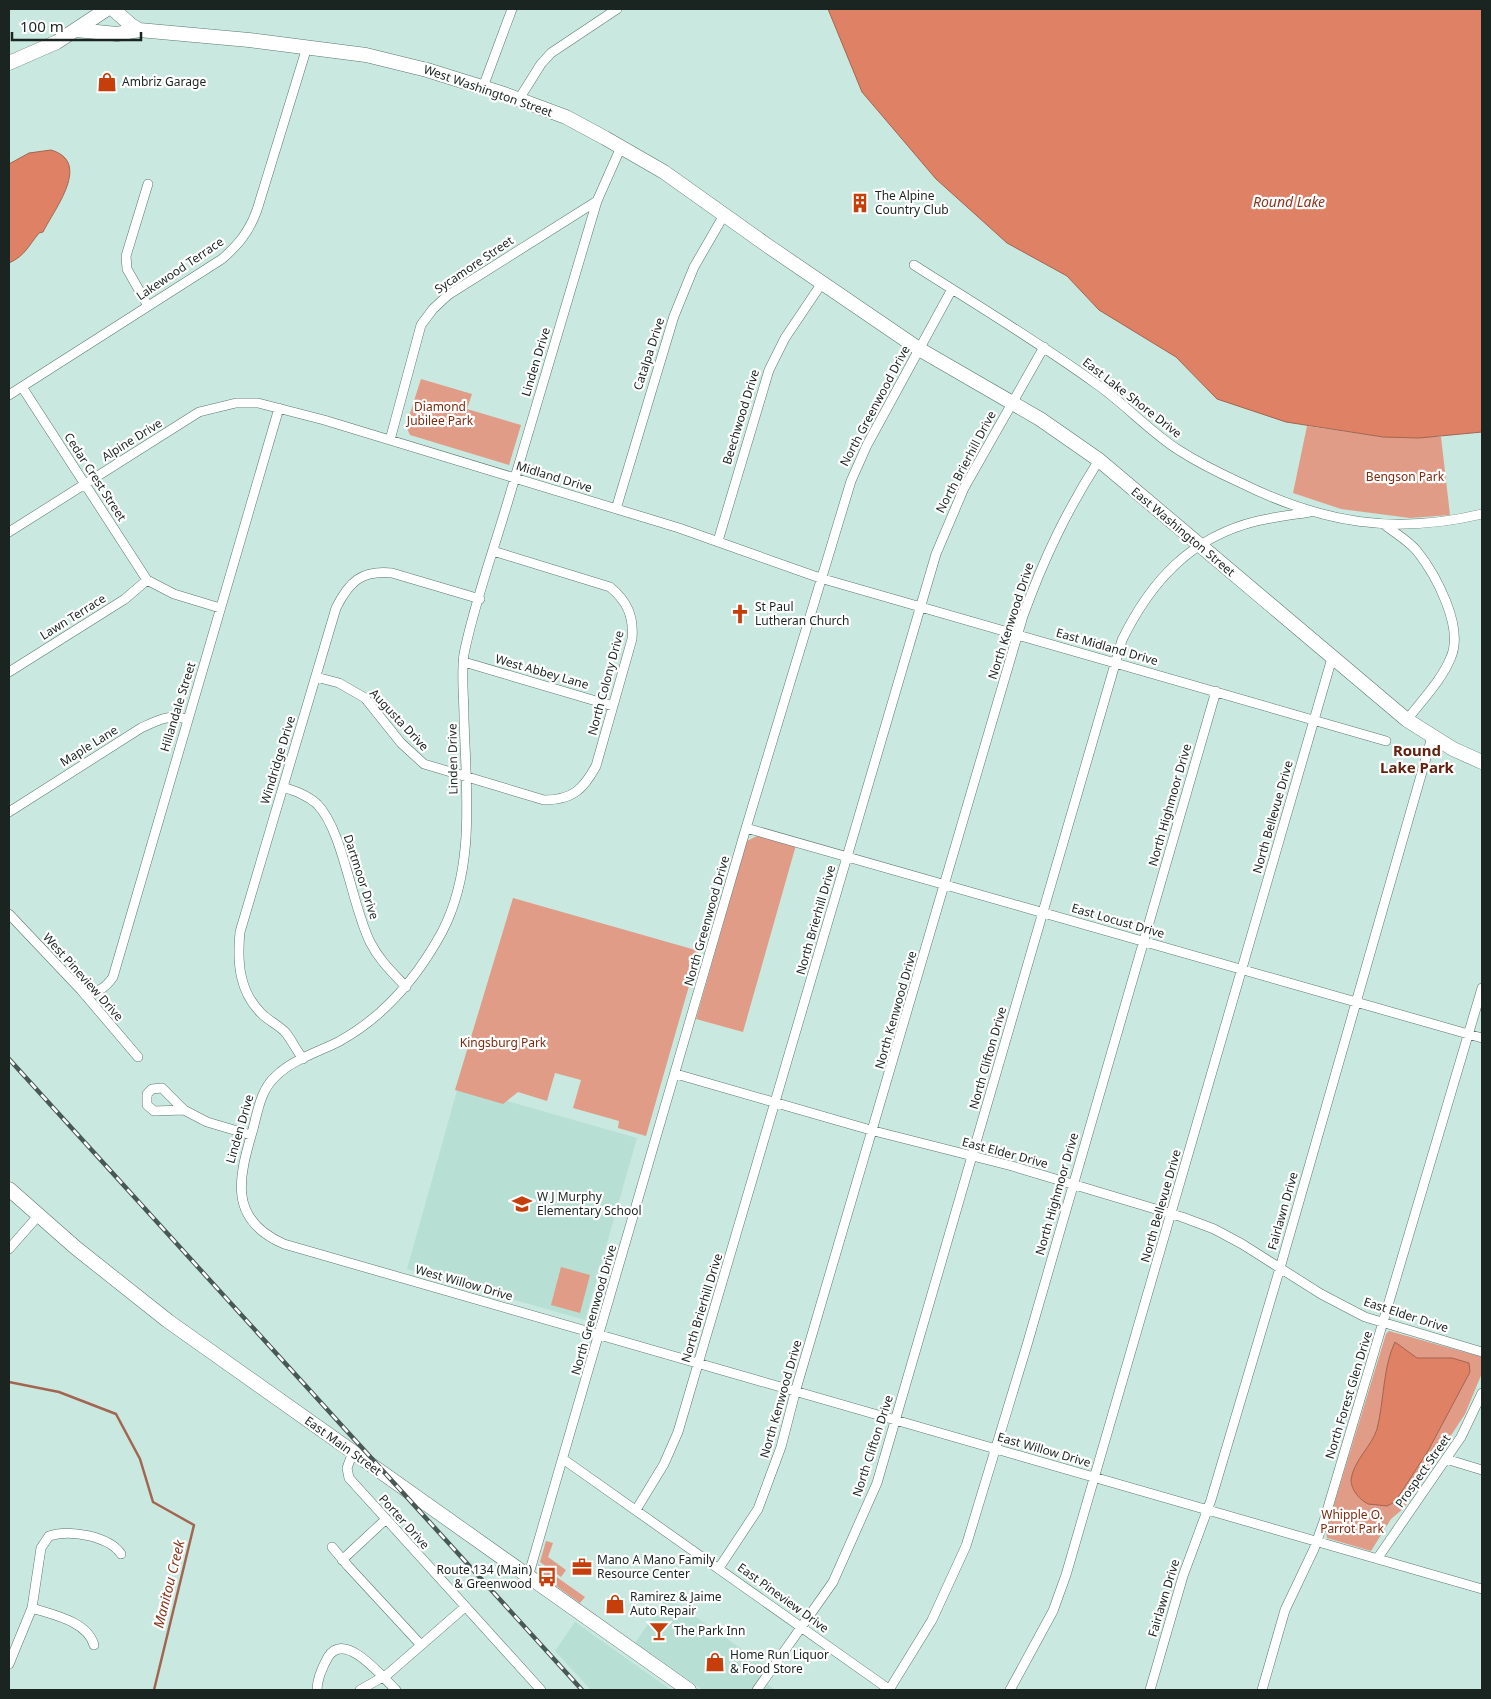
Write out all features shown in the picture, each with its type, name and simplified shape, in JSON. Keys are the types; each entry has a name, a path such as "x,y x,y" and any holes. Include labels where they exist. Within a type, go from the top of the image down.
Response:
{"main road":[{"path":"9,64 57,42 107,9"},
{"path":"113,9 139,30"},
{"name":"West Washington Street","path":"76,30 117,34 139,30 366,55 427,70 519,99 566,118 664,172 822,284 872,317"},
{"name":"East Washington Street","path":"872,317 919,349 1040,419 1099,460 1407,720 1432,736 1482,762"},
{"name":"East Main Street","path":"9,1188 38,1216 168,1321 688,1690"}],"street":[{"path":"483,87 512,9"},
{"path":"519,99 541,64 551,53 617,9"},
{"name":"Lakewood Terrace","path":"9,395 222,259 239,244 250,229 307,47"},
{"name":"Linden Drive","path":"322,1255 268,1237 255,1224 246,1208 240,1190 240,1172 266,1086 277,1074 359,1030 406,987 428,957 444,928 463,868 467,841 464,662 480,599 597,201 621,147"},
{"path":"148,184 126,256 127,269 148,306"},
{"name":"Sycamore Street","path":"390,440 421,325 433,309 448,295 597,201"},
{"name":"Catalpa Drive","path":"616,509 674,316 694,267 724,215"},
{"name":"East Lake Shore Drive","path":"914,265 1044,347 1124,404 1159,436 1178,450 1250,488 1330,518 1384,524 1435,523 1482,514"},
{"name":"Beechwood Drive","path":"718,541 769,370 786,338 822,284"},
{"name":"North Greenwood Drive","path":"528,1577 676,1074 746,828 820,578 851,481 867,445 952,289"},
{"name":"North Brierhill Drive","path":"636,1510 664,1464 678,1432 776,1103 920,606 946,527 964,488 1044,347"},
{"name":"Cedar Crest Street","path":"22,387 147,580"},
{"name":"Alpine Drive","path":"9,532 199,412 236,403 258,404 279,408"},
{"name":"Midland Drive","path":"279,408 390,440 718,541 820,578"},
{"name":"Hillandale Street","path":"80,990 99,991 107,986 113,977 279,408"},
{"name":"North Kenwood Drive","path":"719,1568 761,1502 781,1447 796,1389 874,1130 1018,634 1038,575 1069,507 1099,460"},
{"name":"North Clifton Drive","path":"757,1690 833,1582 851,1546 877,1483 1122,640 1137,610 1153,588 1177,562 1213,536 1256,521 1310,512"},
{"path":"1384,524 1416,550 1430,570 1444,594 1453,626 1452,655 1446,668 1407,720"},
{"name":"North Colony Drive","path":"466,778 544,800 558,800 574,794 586,784 596,766 632,639 634,625 622,596 610,587 596,581 494,551"},
{"name":"Windridge Drive","path":"303,1060 285,1032 257,1010 246,994 240,975 238,954 240,932 336,608 346,588 362,576 377,572 392,573 480,599"},
{"name":"East Midland Drive","path":"820,578 1386,741"},
{"path":"147,580 174,594 220,608"},
{"name":"Lawn Terrace","path":"9,672 126,599 147,580"},
{"name":"North Bellevue Drive","path":"1010,1690 1053,1611 1066,1574 1243,970 1332,658"},
{"name":"West Abbey Lane","path":"464,662 613,706"},
{"name":"Augusta Drive","path":"316,677 339,683 364,698 401,744 424,764 466,778"},
{"name":"North Highmoor Drive","path":"889,1690 932,1620 966,1546 1216,691"},
{"name":"Maple Lane","path":"9,812 141,728 162,718 174,715 187,719"},
{"name":"Fairlawn Drive","path":"1150,1690 1183,1576 1207,1510 1280,1268 1432,736"},
{"name":"Dartmoor Drive","path":"283,787 304,795 324,813 332,828 359,916 370,943 381,960 406,987"},
{"name":"East Locust Drive","path":"746,828 1482,1038"},
{"name":"West Pineview Drive","path":"9,914 80,990 138,1057"},
{"name":"North Forest Glen Drive","path":"1262,1690 1285,1610 1317,1541 1482,988"},
{"name":"East Elder Drive","path":"676,1074 972,1157 1012,1166 1172,1214 1214,1229 1321,1294 1365,1318 1482,1352"},
{"path":"184,1110 207,1122 251,1135"},
{"path":"9,1249 38,1216"},
{"name":"West Willow Drive","path":"322,1255 600,1335"},
{"name":"East Willow Drive","path":"600,1335 796,1389 995,1449 1482,1589"},
{"name":"Prospect Street","path":"1377,1558 1466,1428 1482,1393"},
{"name":"Porter Drive","path":"353,1452 347,1468 349,1478 541,1690"},
{"name":"East Pineview Drive","path":"563,1459 889,1690"},
{"path":"1446,1459 1482,1470"},
{"path":"345,1563 386,1520"},
{"path":"9,1664 32,1608 39,1561 44,1541 49,1536 54,1534 75,1534 99,1539 110,1543 121,1554"},
{"path":"332,1547 421,1645"},
{"path":"360,1690 382,1677 465,1607"},
{"path":"32,1608 81,1626 92,1637 94,1645"},
{"path":"317,1690 324,1663 331,1653 339,1648 347,1648 355,1652 396,1690"}],"shaded area":[{"name":"W J Murphy Elementary School","path":"458,1087 637,1138 585,1320 407,1269"},
{"path":"667,1597 769,1668 761,1679 775,1690 703,1690 635,1643"},
{"path":"575,1622 671,1690 591,1690 555,1651"}],"green space":[{"name":"Diamond Jubilee Park","path":"421,379 472,394 467,409 521,425 509,465 410,435 406,426"},
{"name":"Bengson Park","path":"1307,426 1383,437 1441,437 1450,515 1410,518 1341,509 1293,493"},
{"path":"761,834 796,845 743,1032 696,1019 747,841"},
{"name":"Kingsburg Park","path":"513,898 699,951 646,1136 618,1128 619,1121 573,1108 581,1080 555,1073 547,1101 518,1092 503,1104 455,1090"},
{"path":"561,1267 590,1275 580,1313 551,1305"},
{"name":"Whipple O. Parrot Park","path":"1389,1331 1482,1357 1482,1373 1465,1414 1404,1508 1391,1519 1371,1551 1327,1538 1326,1531 1386,1334"},
{"path":"546,1541 553,1543 548,1557 566,1570 561,1577 540,1562"},
{"path":"538,1564 585,1597 580,1603 541,1575"}],"water":[{"name":"Round Lake","path":"828,9 1482,9 1482,432 1419,438 1383,437 1286,422 1217,399 1176,357 1099,310 1067,276 1007,243 936,179 862,92"},
{"path":"51,150 63,156 69,164 70,175 67,186 62,199 43,232 39,233 23,254 9,263 9,164 29,153"},
{"path":"1395,1342 1417,1358 1452,1358 1469,1363 1470,1372 1428,1451 1395,1502 1387,1506 1368,1504 1356,1494 1351,1480 1352,1473 1377,1429 1388,1362"}],"waterway":[{"name":"Manitou Creek","path":"9,1382 59,1392 116,1414 140,1459 153,1502 194,1525 154,1690"}],"railway":[{"path":"9,1059 582,1690"}],"place":[{"name":"Ambriz Garage","path":"107,82"},
{"name":"The Alpine Country Club","path":"860,203"},
{"name":"St Paul Lutheran Church","path":"740,614"},
{"name":"W J Murphy Elementary School","path":"522,1204"},
{"name":"Mano A Mano Family Resource Center","path":"582,1567"},
{"name":"Route 134 (Main) & Greenwood","path":"547,1577"},
{"name":"Ramirez & Jaime Auto Repair","path":"615,1604"},
{"name":"The Park Inn","path":"659,1631"},
{"name":"Home Run Liquor & Food Store","path":"715,1662"}],"district":[{"name":"Round Lake Park","path":"1417,760"}]}
